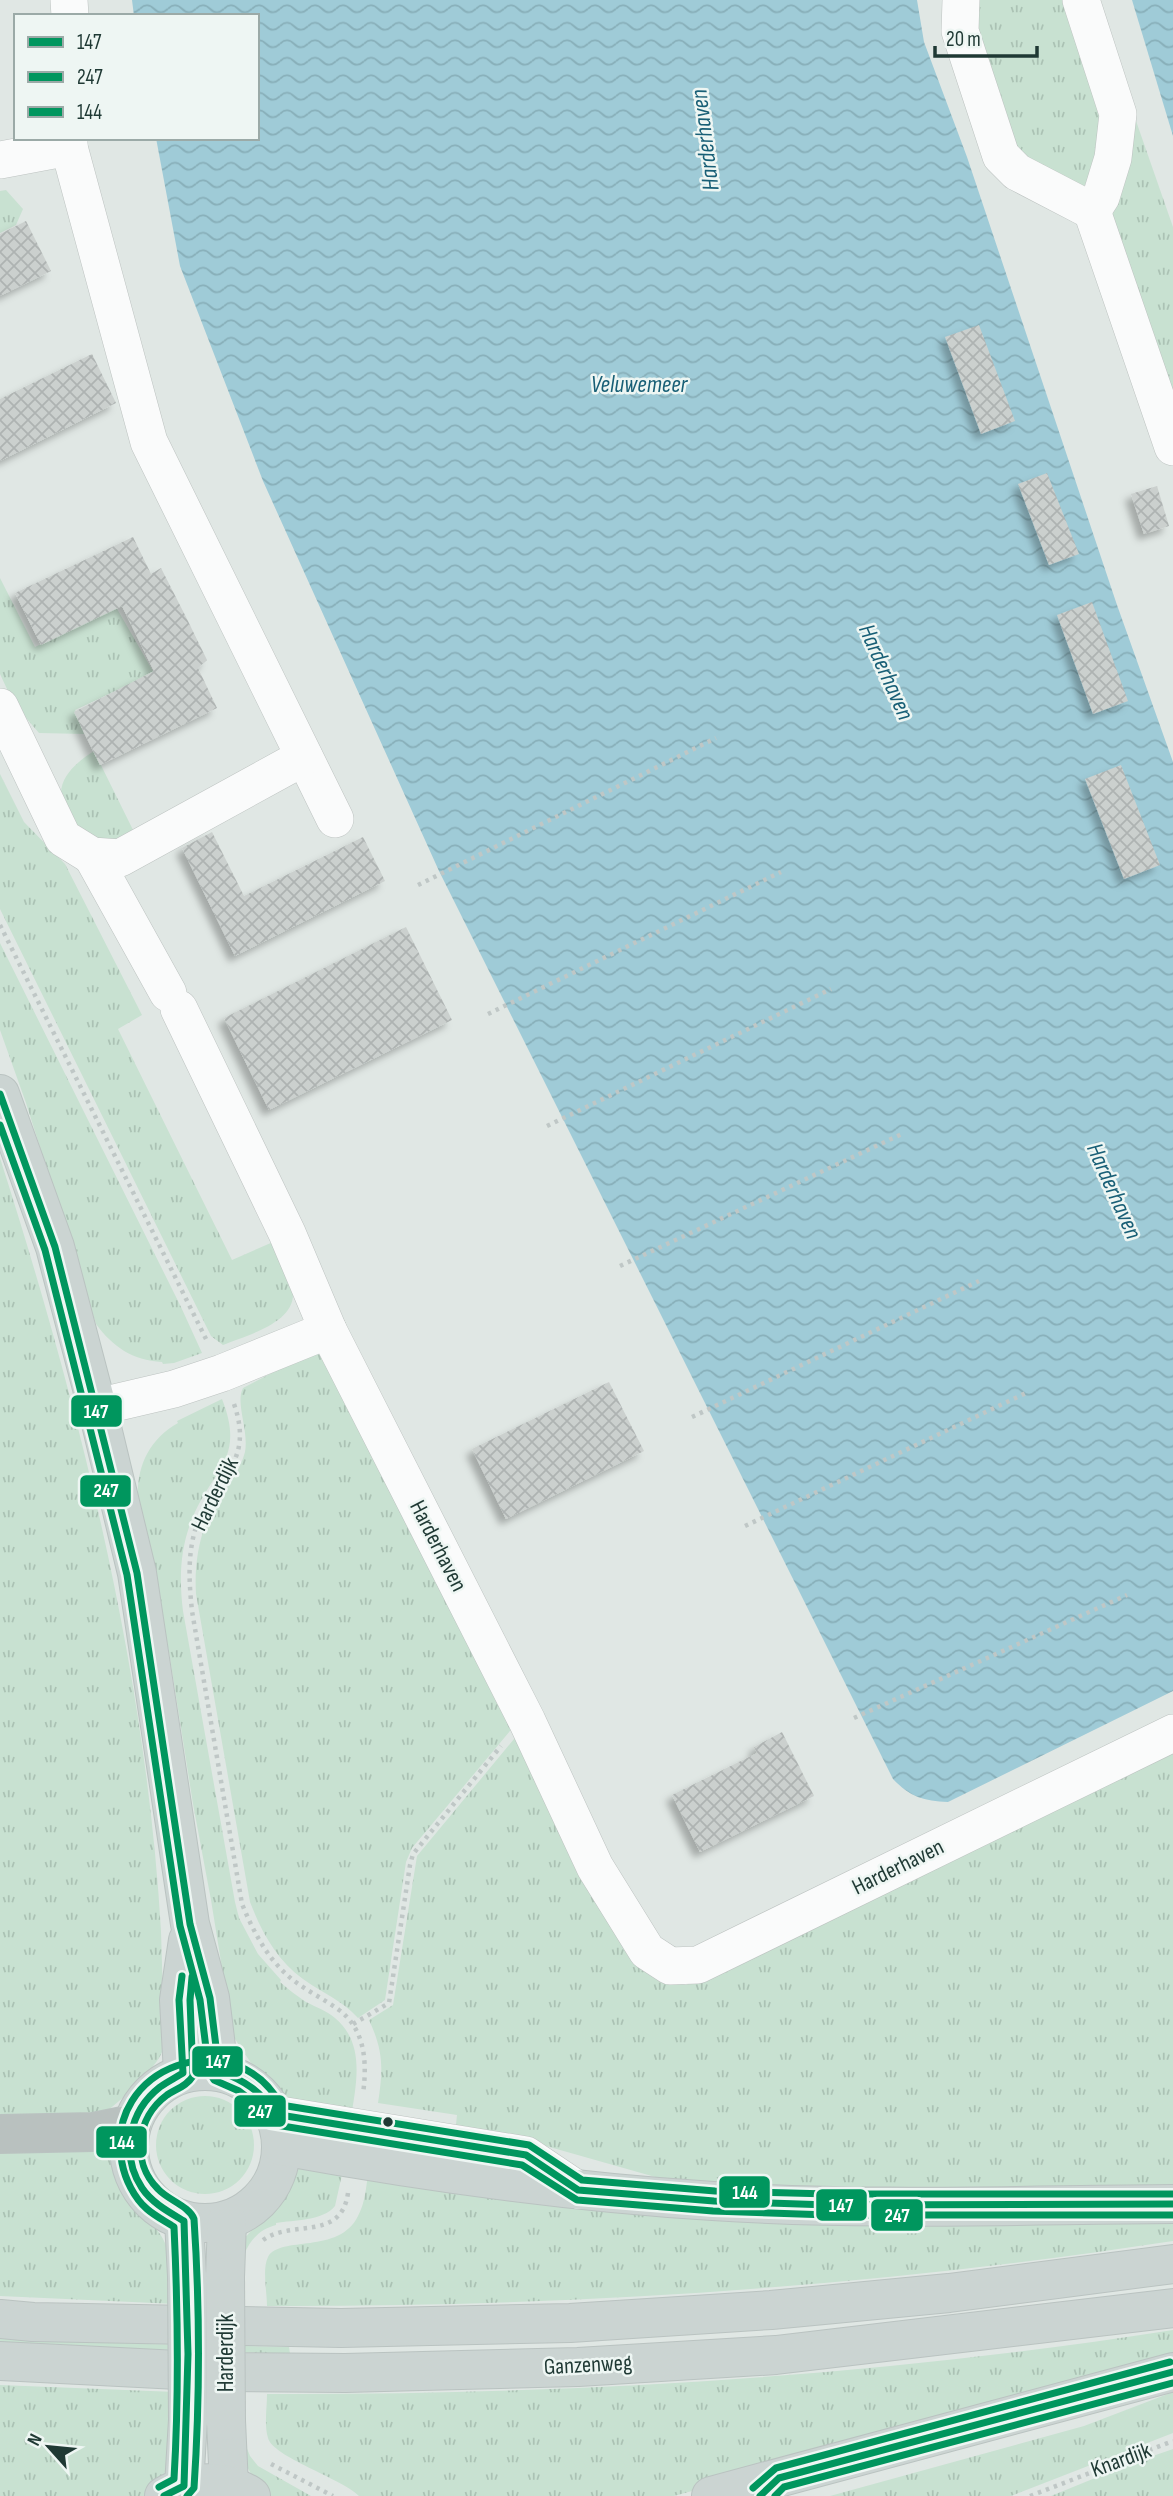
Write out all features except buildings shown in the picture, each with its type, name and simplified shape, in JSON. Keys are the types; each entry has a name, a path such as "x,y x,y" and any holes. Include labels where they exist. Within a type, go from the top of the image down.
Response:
{"highway":[{"path":"0,2134 93,2132 132,2124"}],"main road":[{"path":"0,1094 55,1247 137,1573 190,1924 179,2000 201,2072"},
{"path":"201,2072 239,2077 257,2089 271,2105 278,2130 280,2166 266,2192 245,2213 227,2221 206,2224 184,2221 166,2213 150,2200 138,2184 131,2165 129,2144 132,2124 151,2092 166,2081 201,2072"},
{"path":"278,2130 381,2164 578,2190 714,2201 829,2205 1173,2204"},
{"name":"Harderdijk","path":"174,2491 188,2420 184,2221"},
{"name":"Harderdijk","path":"227,2221 226,2421 240,2491"},
{"name":"Ganzenweg","path":"0,2319 313,2328 570,2323 771,2310 922,2296 1173,2264"},
{"name":"Ganzenweg","path":"0,2361 345,2373 578,2367 775,2355 1173,2308"},
{"path":"711,2496 770,2487 1173,2372"},
{"path":"174,2491 214,2483 240,2491"}],"street":[{"path":"961,0 960,30 1001,156 1017,172 1092,211 1173,447"},
{"path":"1082,0 1118,114 1113,158 1101,197 1092,211"},
{"path":"0,160 69,143 149,442 335,819"},
{"path":"0,707 64,838 92,856 120,858 304,757"},
{"name":"Harderhaven","path":"92,856 174,1001 287,1233 328,1330 527,1721 595,1867 647,1951 670,1966 698,1965 1173,1733"},
{"path":"97,1407 174,1389 222,1373 328,1330"}],"path":[{"path":"418,885 716,738"},
{"path":"488,1014 782,872"},
{"name":"Harderdijk","path":"0,925 222,1373 237,1413 239,1441 234,1463 197,1523 188,1572 192,1611 242,1904 270,1957 293,1980 341,2012 353,2024 389,2003 413,1854 513,1732 527,1721"},
{"path":"547,1126 831,989"},
{"path":"620,1266 904,1133"},
{"path":"692,1417 979,1281"},
{"path":"745,1526 1026,1393"},
{"path":"854,1718 1127,1595"},
{"name":"Knardijk","path":"1030,2496 1173,2441"},
{"path":"266,2461 333,2496"}],"green space":[{"path":"973,0 1071,0 1113,120 1107,147 1083,188 1020,164 971,4"},
{"path":"1135,118 1173,227 1173,411 1107,231"},
{"path":"6,190 23,209 16,225 0,233 0,191"},
{"path":"0,578 35,647 116,607 154,673 75,710 84,734 39,733 14,704 0,674"},
{"path":"94,751 137,838 115,845 83,836 65,807 61,795 65,779 81,760"},
{"path":"0,774 24,822 65,864 142,1015 118,1029 232,1260 273,1242 292,1287 293,1299 280,1318 258,1331 223,1345 211,1336 0,909"},
{"path":"0,943 202,1353 174,1363 151,1361 116,1346 96,1324 0,1030"},
{"path":"0,1158 29,1251 82,1443 124,1637 141,1735 153,1833 161,1931 163,2039 162,2052 153,2067 104,2113 0,2125"},
{"path":"318,1354 329,1358 515,1725 412,1848 406,1862 385,2000 358,2018 339,2001 303,1979 285,1963 265,1935 250,1902 196,1594 197,1557 207,1521 237,1471 245,1452 240,1401 243,1388 306,1355"},
{"path":"222,1399 230,1436 228,1451 188,1530 183,1553 181,1587 235,1902 239,1918 258,1954 280,1982 306,2002 335,2018 345,2028 355,2052 356,2065 351,2118 292,2101 251,2063 233,2036 169,1652 138,1501 139,1477 152,1446 178,1423 177,1421"},
{"path":"519,1733 628,1956 654,1975 686,1985 1173,1747 1173,2192 701,2190 546,2146 455,2134 457,2115 378,2103 381,2061 369,2020 393,2005 417,1856"},
{"path":"205,2096 224,2100 240,2110 250,2126 254,2145 250,2164 240,2180 224,2190 205,2194 186,2190 170,2180 160,2164 156,2145 160,2126 170,2110 186,2100"},
{"path":"0,2146 113,2146 123,2184 167,2247 176,2304 0,2296"},
{"path":"294,2162 343,2170 335,2206 323,2215 276,2223 256,2236 244,2255 245,2238 280,2195"},
{"path":"368,2174 1173,2215 1173,2241 947,2271 722,2291 495,2303 267,2306 265,2274 268,2257 284,2247 338,2236 349,2228 362,2206"},
{"path":"1173,2330 1173,2358 674,2496 359,2496 282,2453 268,2438 266,2428 267,2394 495,2391 722,2380 948,2360"},
{"path":"0,2336 148,2344 289,2347 290,2354 0,2344"},
{"path":"0,2385 176,2392 170,2464 146,2496 0,2496"},
{"path":"1173,2392 1173,2433 1011,2496 830,2496 1084,2426"},
{"path":"246,2446 258,2466 311,2496 269,2496 248,2467"},
{"path":"1173,2449 1173,2496 1051,2496 1127,2465"}],"water":[{"name":"Veluwemeer","path":"132,0 917,0 924,42 967,157 1117,605 1173,762 1173,1691 948,1802 918,1797 893,1779 439,871 263,481 180,266 156,140 259,140 259,14 134,14"},
{"path":"1132,0 1173,0 1173,136"}],"transit line":[{"name":"147","path":"0,1094 55,1247 137,1573 190,1924 210,1998 219,2071 251,2087 264,2099 274,2114 526,2155 578,2190 714,2201 829,2205 1173,2204"},
{"name":"247","path":"0,1125 45,1250 127,1575 180,1926 200,2000 209,2072 214,2080 239,2091 251,2100 270,2124 522,2165 577,2200 713,2211 829,2215 1173,2215"},
{"name":"147","path":"164,2496 184,2486 188,2354 184,2221 156,2203 142,2188 131,2162 130,2148 131,2134 141,2108 160,2087 183,2073 179,2000 182,1976"},
{"name":"247","path":"187,2496 194,2488 199,2354 194,2219 188,2210 162,2193 149,2178 141,2153 141,2140 143,2128 157,2105 193,2076 190,2000 192,1977"},
{"name":"144","path":"159,2487 174,2479 177,2416 174,2227 147,2209 131,2188 122,2163 121,2129 132,2101 151,2080 177,2066 205,2060 234,2065 260,2079 281,2105 529,2145 582,2180 715,2191 829,2194 1173,2194"},
{"name":"144","path":"753,2488 776,2468 1170,2362"},
{"name":"147","path":"760,2496 779,2478 1173,2372"},
{"name":"247","path":"775,2496 784,2487 1173,2383"}]}
